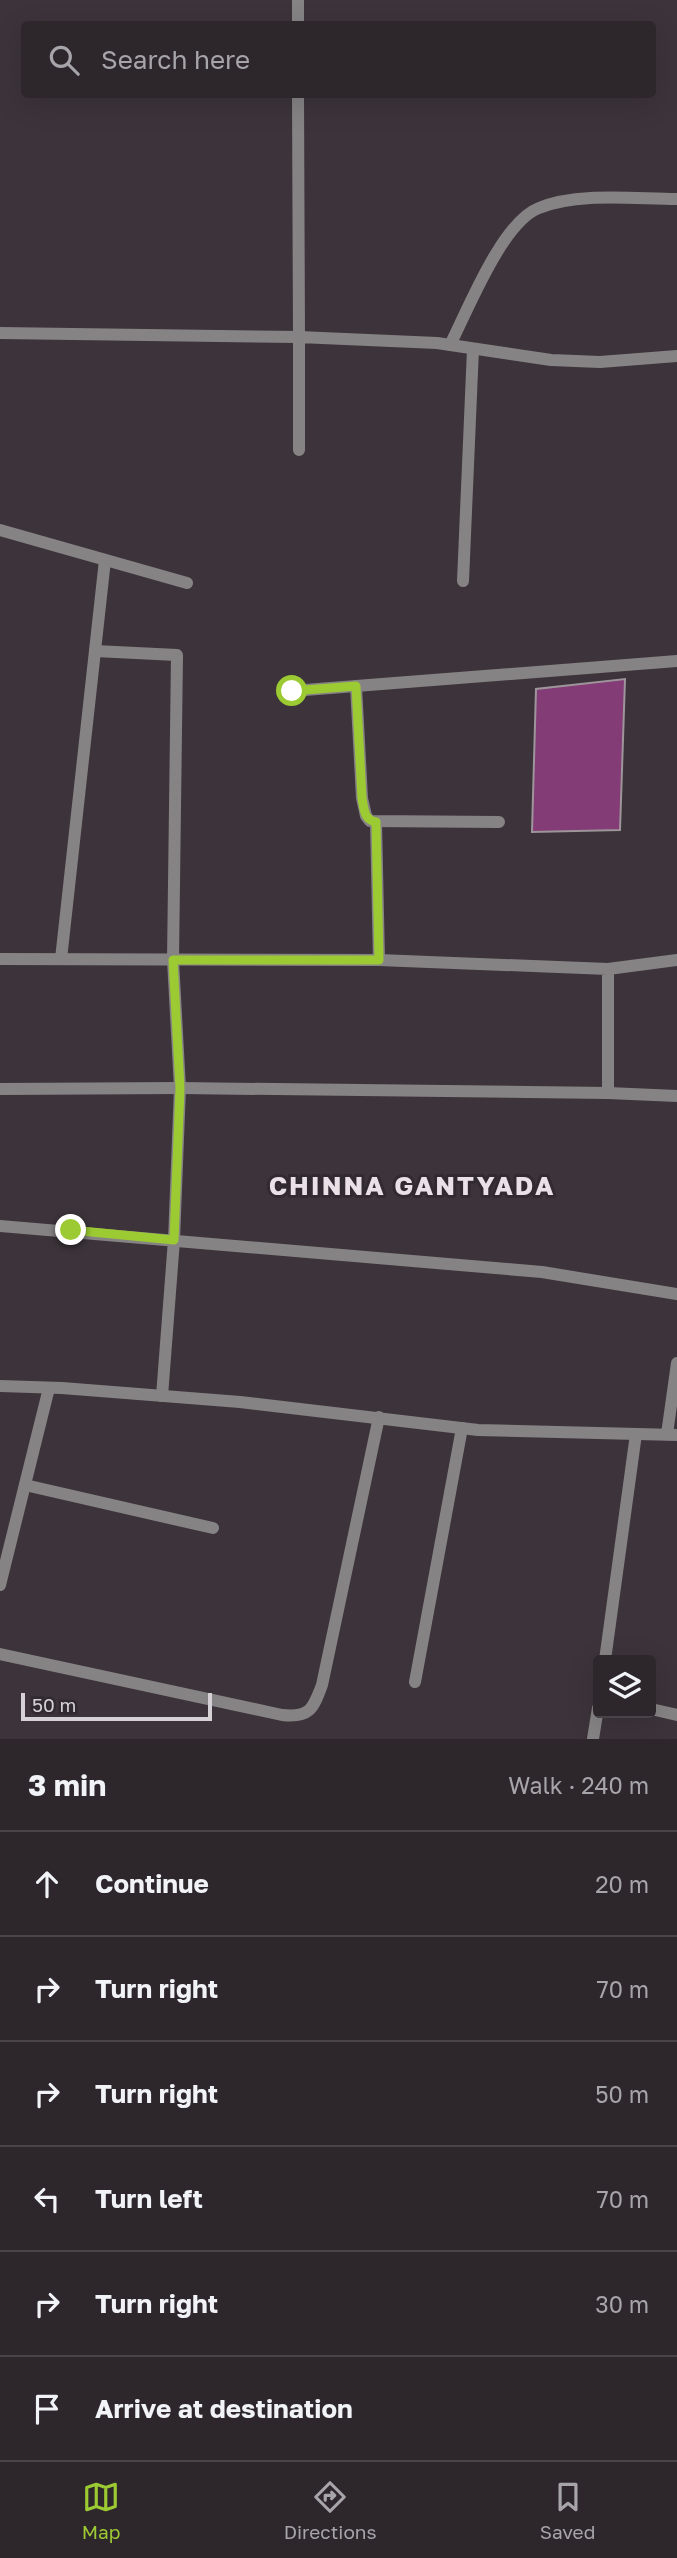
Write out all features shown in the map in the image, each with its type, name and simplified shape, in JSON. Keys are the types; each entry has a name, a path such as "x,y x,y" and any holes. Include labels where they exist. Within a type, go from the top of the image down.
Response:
{"street":[{"path":"298,0 298,21"},
{"path":"298,98 299,450"},
{"path":"450,345 506,237 522,219 536,209 580,199 677,199"},
{"path":"0,333 299,337 450,345 551,360 600,362 677,356"},
{"path":"463,581 473,349"},
{"path":"0,530 187,583"},
{"path":"61,959 105,560"},
{"path":"95,651 177,655 173,960 180,1088 174,1240 162,1396"},
{"path":"292,691 677,661"},
{"path":"356,686 362,798 366,816 370,821 499,821"},
{"path":"376,822 379,960"},
{"path":"0,959 379,960 608,968 677,960"},
{"path":"608,968 608,1093"},
{"path":"0,1089 180,1088 677,1096"},
{"path":"0,1226 542,1272 677,1294"},
{"path":"0,1386 162,1396 379,1417 462,1428 672,1434 677,1363"},
{"path":"0,1585 49,1388"},
{"path":"0,1654 282,1716 297,1717 307,1713 315,1703 322,1685 379,1417"},
{"path":"415,1682 462,1428"},
{"path":"606,1655 636,1434"},
{"path":"25,1485 213,1528"},
{"path":"656,1710 677,1715"},
{"path":"593,1739 596,1718"}],"building":[{"path":"625,679 620,830 532,832 536,689"}],"district":[{"name":"CHINNA GANTYADA","path":"412,1185"}],"route":[{"path":"71,1230 174,1240 180,1088 173,960 379,960 376,822 370,821 366,816 362,798 356,686 292,691"}]}
